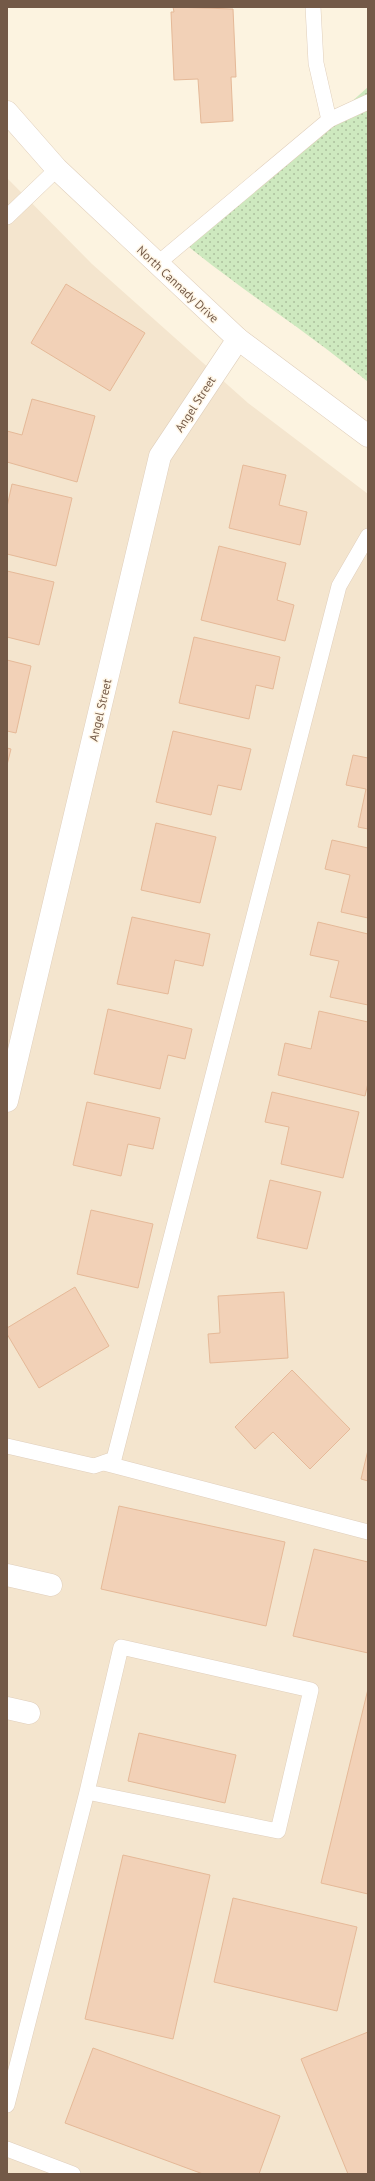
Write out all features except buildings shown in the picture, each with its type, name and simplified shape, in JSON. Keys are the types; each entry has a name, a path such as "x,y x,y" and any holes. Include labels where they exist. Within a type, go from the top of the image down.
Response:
{"street":[{"name":"North Cannady Drive","path":"7,112 57,169 238,339 368,436"},
{"name":"Angel Street","path":"7,1101 160,456 238,339"},
{"path":"7,1575 51,1585"},
{"path":"7,1708 29,1713"}],"lane":[{"path":"313,7 316,63 329,120"},
{"path":"157,264 329,120 368,102"},
{"path":"7,217 57,169"},
{"path":"7,1446 94,1466 114,1459 339,586 368,536"},
{"path":"104,1463 368,1532"},
{"path":"7,2105 121,1647 310,1690 278,1831 86,1792"},
{"path":"7,2149 73,2174"}],"shaded area":[{"path":"7,178 92,264 248,403 368,494 368,2174 7,2174"}],"green space":[{"path":"368,87 368,382 324,347 189,247"}]}
